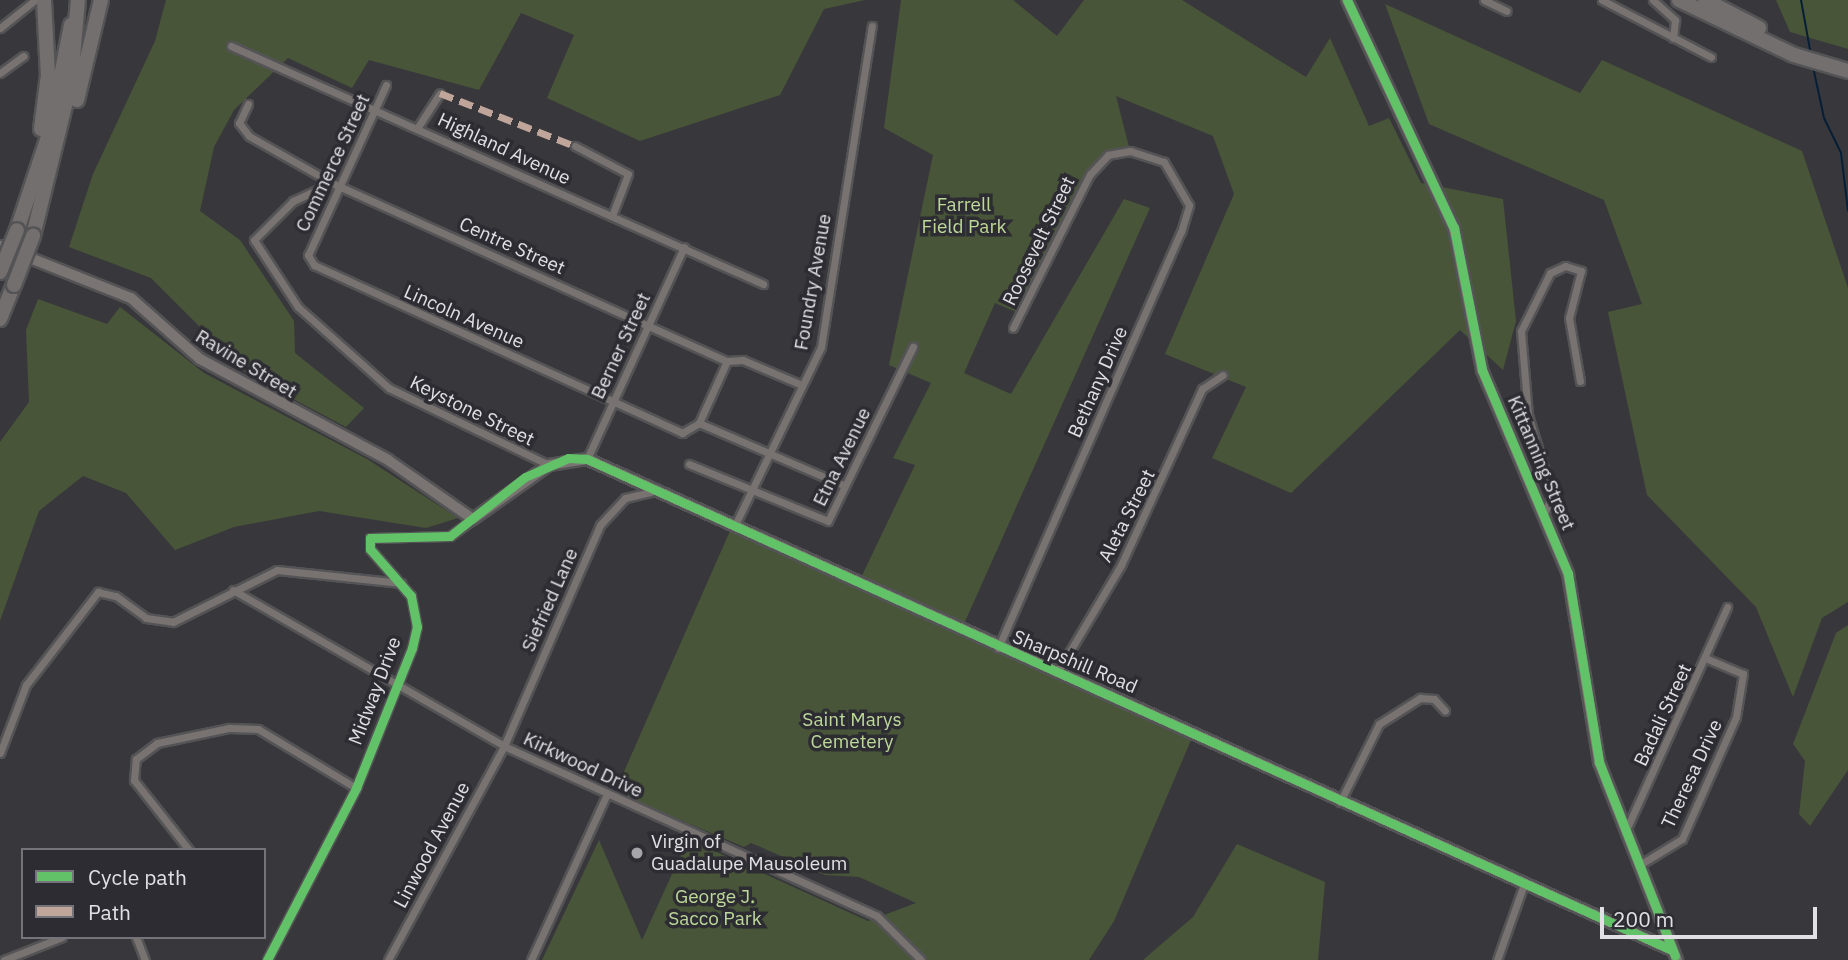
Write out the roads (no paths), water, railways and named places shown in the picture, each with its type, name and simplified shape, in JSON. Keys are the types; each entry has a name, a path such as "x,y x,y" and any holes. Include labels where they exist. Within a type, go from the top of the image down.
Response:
{"highway":[{"path":"41,211 71,81 79,16 78,0"},
{"path":"0,272 50,131 78,0"},
{"path":"0,319 68,136 101,0"},
{"path":"1679,0 1848,71"},
{"path":"1705,0 1793,50"},
{"path":"0,257 14,229 44,118 46,7"},
{"path":"1829,62 1848,62"}],"street":[{"path":"0,29 36,0"},
{"name":"Kittanning Street","path":"1347,0 1454,228 1482,370 1545,512 1568,575 1589,718 1625,834 1641,864 1675,955"},
{"path":"1484,0 1507,11"},
{"path":"1602,0 1711,57"},
{"path":"1653,0 1674,18 1673,38"},
{"name":"Foundry Avenue","path":"734,527 821,347 872,26"},
{"name":"Highland Avenue","path":"231,46 418,127 764,285"},
{"path":"0,73 23,56"},
{"name":"Commerce Street","path":"308,255 335,184 386,85"},
{"path":"418,127 440,93"},
{"name":"Centre Street","path":"248,104 239,123 249,136 335,184 727,361 743,360 802,385"},
{"path":"575,146 628,174 612,216"},
{"name":"Roosevelt Street","path":"1013,328 1090,174 1108,155 1130,151"},
{"name":"Bethany Drive","path":"998,648 1189,205 1164,162 1130,151"},
{"name":"Keystone Street","path":"335,184 293,201 254,240 298,307 389,388 549,464"},
{"name":"Ravine Street","path":"0,246 131,298 201,359 388,460 473,519"},
{"name":"Berner Street","path":"587,459 684,247"},
{"name":"Lincoln Avenue","path":"308,255 314,265 614,399 682,433 699,423"},
{"path":"1545,512 1552,495 1528,415 1521,331 1550,273 1565,266 1581,271 1569,318 1580,381"},
{"name":"Etna Avenue","path":"689,464 828,521 913,347"},
{"path":"727,361 699,423 845,486"},
{"name":"Aleta Street","path":"1056,674 1121,565 1202,389 1223,375"},
{"path":"473,519 549,464 587,459"},
{"name":"Sharpshill Road","path":"587,459 650,492 734,527 1524,884 1675,955"},
{"name":"Siefried Lane","path":"504,746 600,525 625,498 650,492"},
{"name":"Midway Drive","path":"267,960 272,940 356,788 398,685 417,627 416,610 401,583 370,549 370,538 450,536 473,519"},
{"path":"0,753 26,685 88,598 107,592 146,618 173,622 277,570 401,583"},
{"name":"Kirkwood Drive","path":"233,590 504,746 877,916 921,960"},
{"name":"Badali Street","path":"1625,834 1707,659 1727,607"},
{"name":"Theresa Drive","path":"1641,864 1682,839 1736,717 1743,674 1707,659"},
{"path":"1340,802 1379,724 1420,698 1434,699 1445,711"},
{"path":"187,848 134,780 136,759 157,743 229,728 258,729 356,788"},
{"name":"Linwood Avenue","path":"388,960 504,746"},
{"path":"531,960 607,794"},
{"path":"1496,960 1524,884"},
{"path":"266,933 272,940"},
{"path":"4,960 57,939"},
{"path":"137,939 145,960"}],"waterway":[{"path":"1801,0 1811,55"},
{"path":"1813,67 1824,118 1841,153 1848,211"}],"place":[{"name":"Virgin of Guadalupe Mausoleum","path":"637,853"}],"park label":[{"name":"Farrell Field Park","path":"964,216"},
{"name":"Saint Marys Cemetery","path":"852,731"},
{"name":"George J. Sacco Park","path":"715,908"}]}
